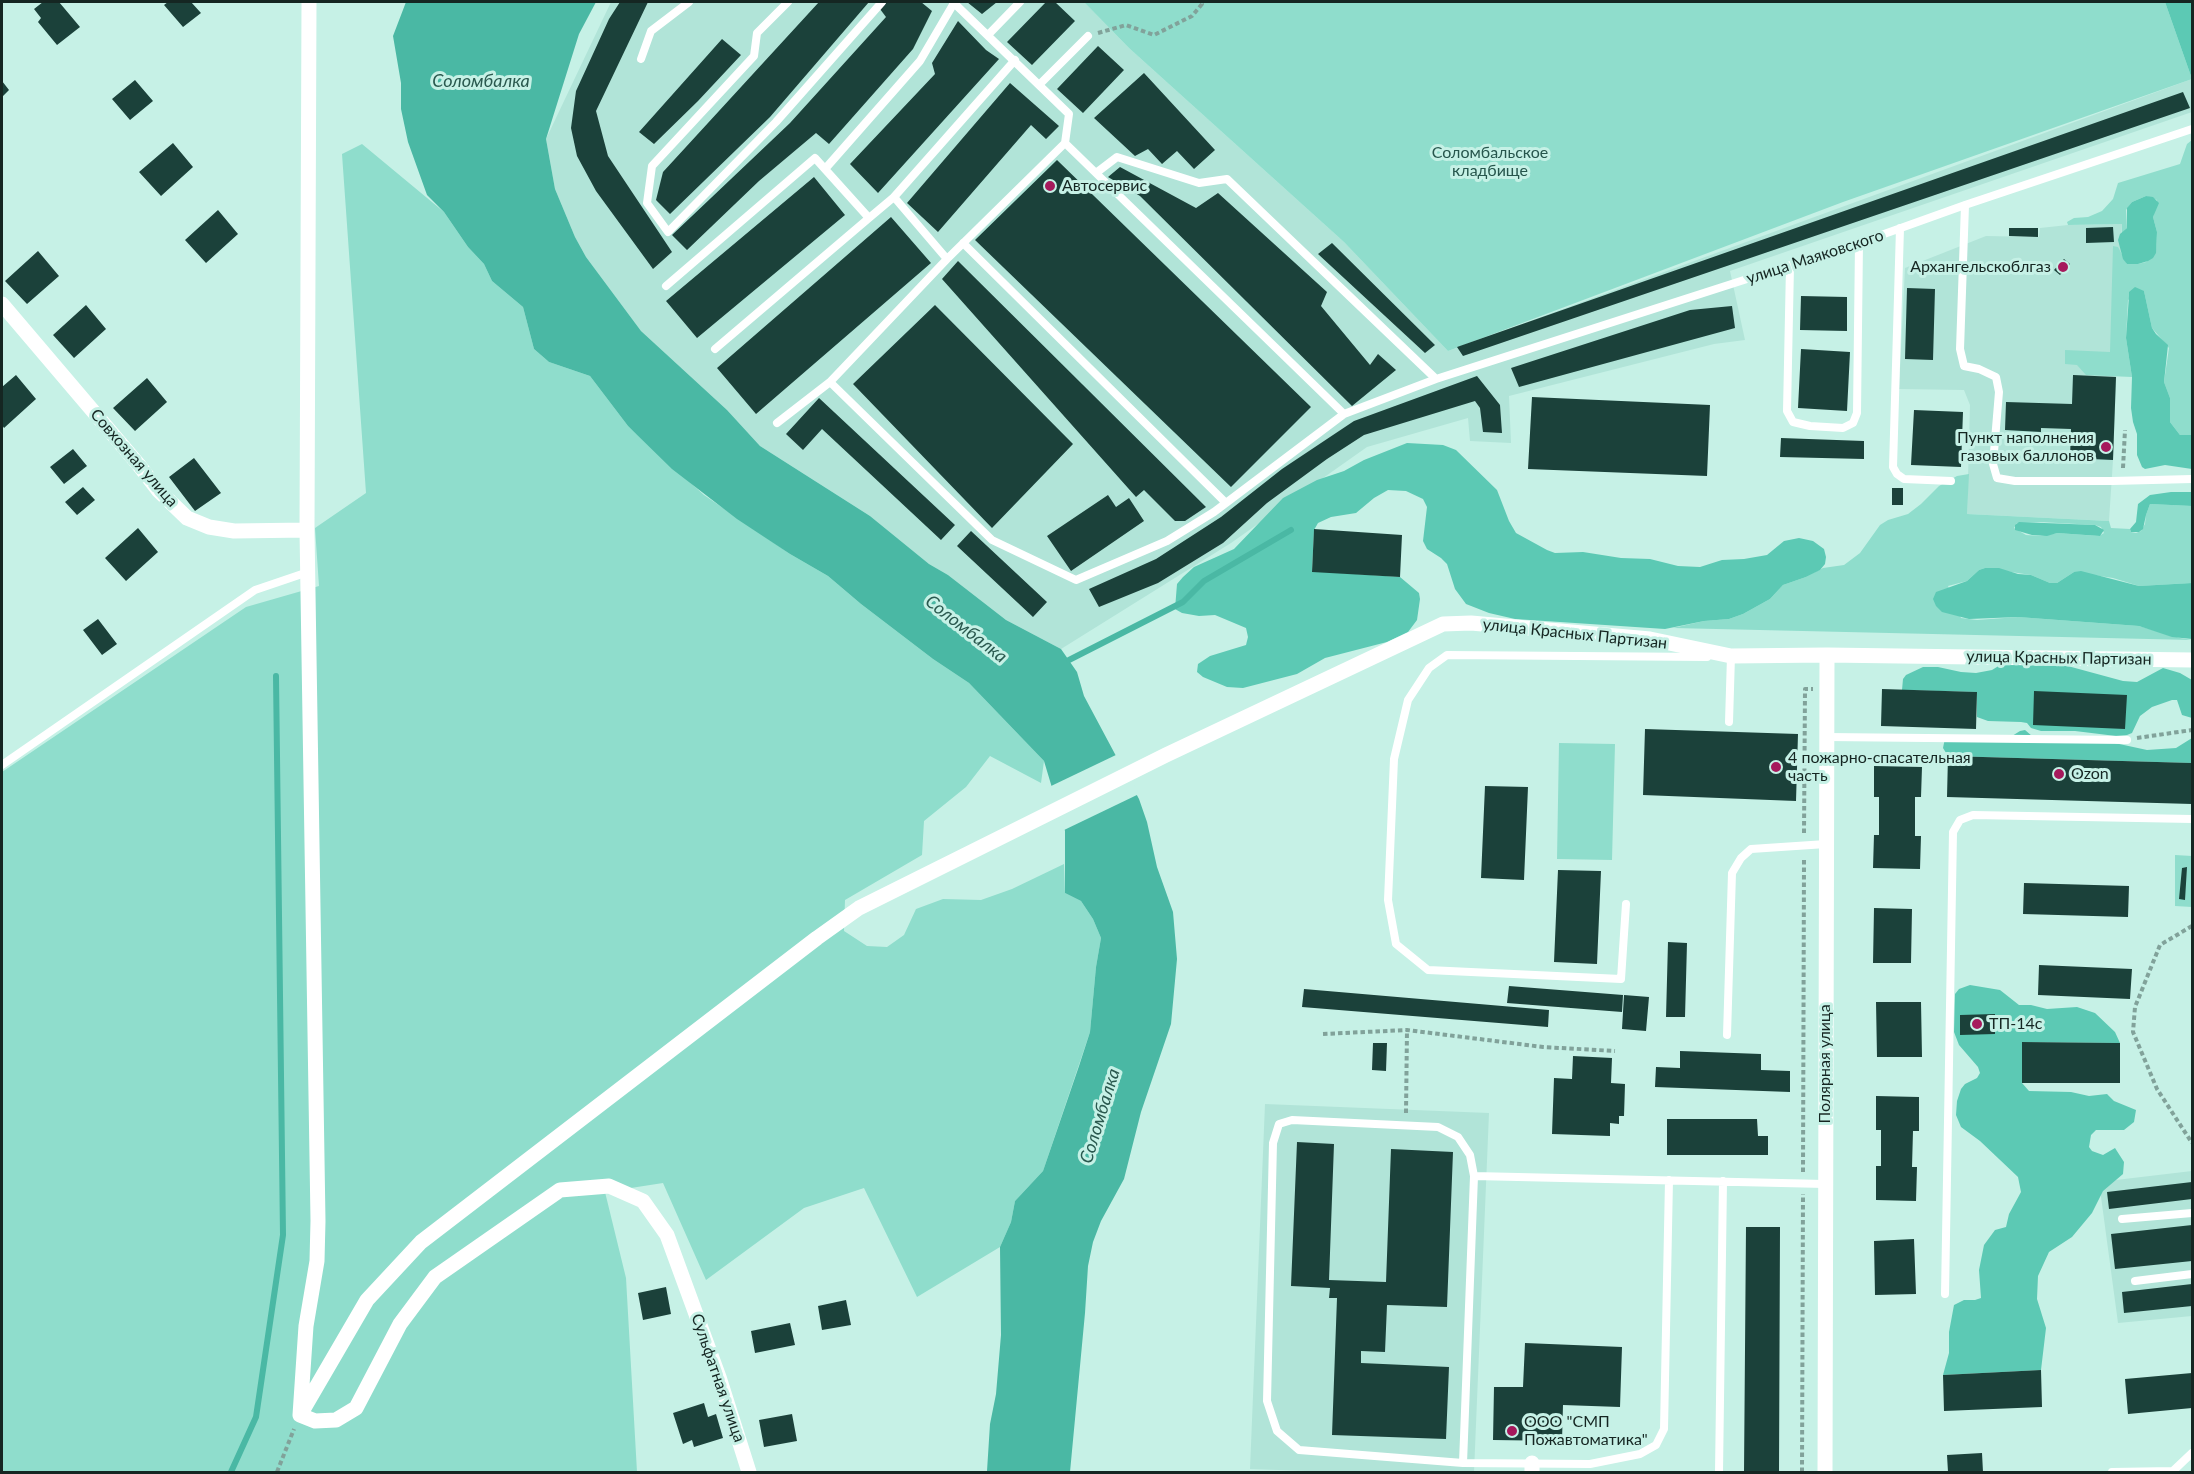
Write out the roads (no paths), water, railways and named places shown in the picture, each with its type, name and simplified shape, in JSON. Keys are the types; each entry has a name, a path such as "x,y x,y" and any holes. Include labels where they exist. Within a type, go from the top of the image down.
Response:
{"street":[{"path":"300,1415 306,1326 317,1261 318,1221 307,530 309,2"},
{"name":"Совхозная улица","path":"2,304 158,490 187,518 209,527 234,531 307,530"},
{"name":"улица Красных Партизан","path":"300,1415 367,1299 422,1242 859,908 1032,820 1443,624 1471,623 1650,639 1731,656 1827,655 2193,660"},
{"name":"Полярная улица","path":"1825,1473 1827,655"},
{"name":"Сульфатная улица","path":"300,1415 315,1421 336,1420 356,1408 400,1324 435,1277 561,1190 609,1186 643,1201 667,1235 719,1377 748,1473"}],"lane":[{"path":"641,59 651,31 689,2"},
{"path":"788,2 757,33 754,56 652,166 647,203 668,232 777,122 882,2"},
{"path":"777,423 830,382 947,259 1065,143 1069,114 953,2 920,61 825,169"},
{"path":"988,35 1020,2"},
{"path":"1039,85 1088,36"},
{"path":"715,349 894,197 1015,60"},
{"name":"улица Маяковского","path":"830,382 992,540 1076,580 1167,541 1226,503 1344,414 1436,380 1790,266 2193,129"},
{"path":"1065,143 1344,414"},
{"path":"666,286 815,158 869,218"},
{"path":"1096,173 1117,158 1199,183 1227,179 1436,380"},
{"path":"894,197 947,259"},
{"path":"1965,205 1960,349 1964,366 1979,369 1996,377 1999,392 1993,464 1997,478 2015,481 2193,479"},
{"path":"1900,228 1893,467 1904,479 1951,481"},
{"path":"963,243 1226,503"},
{"path":"1790,266 1787,411 1793,422 1810,426 1843,428 1853,423 1857,413 1859,243"},
{"path":"2,765 255,590 308,572"},
{"path":"1626,904 1620,979 1428,970 1396,944 1388,900 1394,759 1408,700 1429,668 1447,656 1731,656 1729,722"},
{"path":"1827,737 2127,740"},
{"path":"1946,1294 1953,832 1960,820 1973,815 2193,819"},
{"path":"1727,1035 1732,873 1741,858 1751,849 1827,844"},
{"path":"1463,1463 1474,1176 1470,1155 1458,1137 1438,1127 1292,1120 1279,1124 1273,1143 1267,1401 1277,1431 1299,1450 1463,1463 1532,1468 1590,1464 1640,1454 1656,1445 1664,1429 1669,1180"},
{"path":"1474,1176 1825,1184"},
{"path":"1719,1473 1723,1182"},
{"path":"2122,1219 2193,1213"},
{"path":"2135,1281 2193,1274"},
{"path":"2112,1473 2173,1471 2193,1453"}],"water":[{"name":"Соломбалка","path":"406,2 596,2 579,34 546,139 555,189 586,257 641,331 727,410 760,446 870,516 929,564 948,575 1006,620 1061,649 1077,672 1084,696 1139,799 1147,822 1157,867 1173,912 1177,959 1171,1024 1141,1112 1124,1179 1101,1221 1093,1242 1088,1266 1070,1472 987,1471 990,1424 996,1394 1001,1335 1000,1247 1011,1222 1015,1201 1043,1171 1079,1066 1090,1032 1101,938 1093,919 1081,901 1065,893 1065,831 1044,761 969,683 933,659 828,576 737,519 672,469 628,426 590,376 549,362 534,349 523,307 492,281 484,264 468,247 444,212 427,195 408,142 401,109 401,83 393,36"}],"waterway":[{"path":"1069,660 1183,602 1204,581 1291,530"},
{"path":"231,1472 256,1417 283,1235 276,676"}],"place":[{"name":"Автосервис","path":"1050,186"},
{"name":"Архангельскоблгаз","path":"2063,267"},
{"name":"Пункт наполнения газовых баллонов","path":"2106,447"},
{"name":"4 пожарно-спасательная часть","path":"1776,767"},
{"name":"Ozon","path":"2059,774"},
{"name":"ТП-14с","path":"1977,1024"},
{"name":"ООО \"СМП Пожавтоматика\"","path":"1512,1431"}],"park label":[{"name":"Соломбальское кладбище","path":"1490,162"}]}
